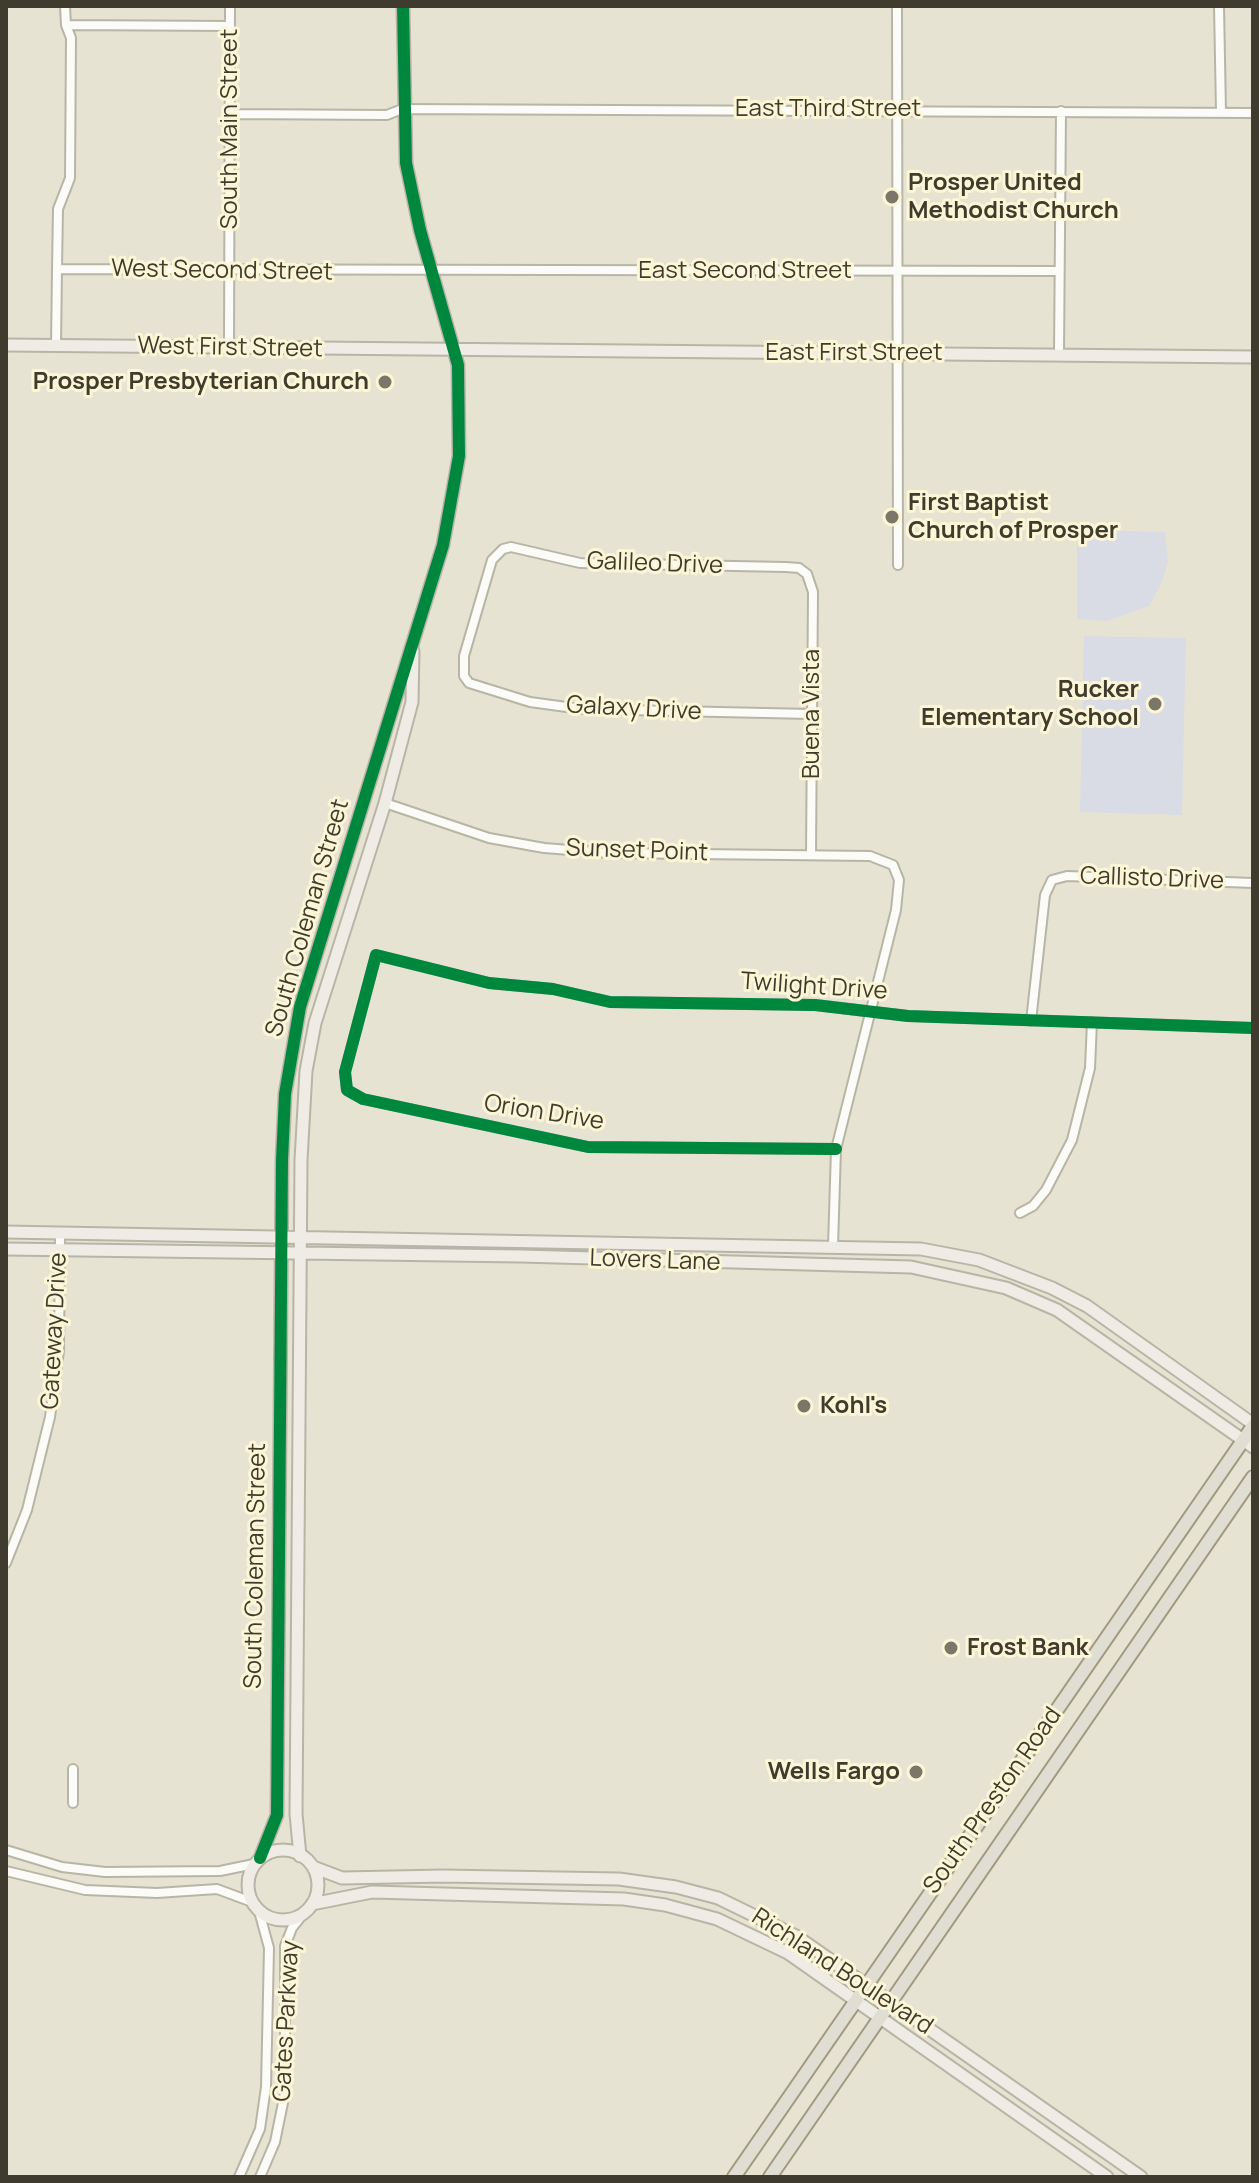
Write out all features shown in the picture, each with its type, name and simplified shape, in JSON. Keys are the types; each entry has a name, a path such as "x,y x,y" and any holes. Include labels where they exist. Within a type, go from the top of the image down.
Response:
{"main road":[{"name":"South Preston Road","path":"731,2177 1248,1444 1253,1425"},
{"name":"South Preston Road","path":"770,2177 1253,1477"}],"street":[{"path":"56,346 58,209 70,178 71,38 66,25 65,6"},
{"name":"South Main Street","path":"229,348 230,6"},
{"name":"South Coleman Street","path":"257,1861 277,1815 275,1745 285,1094 300,1007 443,545 459,456 459,384 454,347 409,187 402,109 403,6"},
{"path":"897,6 898,565"},
{"path":"1219,6 1221,112"},
{"path":"66,25 230,26"},
{"name":"East Third Street","path":"231,114 387,115 402,109 1253,113"},
{"path":"1059,353 1057,271 1061,111"},
{"name":"West Second Street","path":"57,269 433,272"},
{"name":"East Second Street","path":"433,272 1057,271"},
{"name":"West First Street","path":"6,345 454,347"},
{"name":"East First Street","path":"454,347 545,352 1059,353 1253,357"},
{"name":"Galileo Drive","path":"464,676 464,656 492,560 503,549 522,549 580,563 786,567 799,568 807,574"},
{"name":"Buena Vista","path":"807,574 813,592 811,855"},
{"name":"South Coleman Street","path":"300,1856 296,1814 303,1253 301,1160 306,1071 315,1023 385,803 412,702 414,635"},
{"name":"Galaxy Drive","path":"464,676 469,683 506,695 581,709 811,714"},
{"path":"365,796 385,803"},
{"name":"Sunset Point","path":"385,803 489,838 544,848 609,853 870,856 893,865 899,880 896,910 870,1012"},
{"name":"Callisto Drive","path":"1031,1021 1045,895 1052,880 1067,876 1253,883"},
{"name":"Twilight Drive","path":"347,1090 345,1072 376,955 489,983 553,989 610,1002 815,1005 870,1012 1031,1021 1253,1028"},
{"path":"832,1265 836,1149 870,1012"},
{"path":"1020,1213 1033,1206 1046,1190 1072,1140 1090,1068 1092,1022"},
{"name":"Orion Drive","path":"347,1090 363,1099 433,1117 525,1131 588,1147 836,1149"},
{"name":"Lovers Lane","path":"6,1232 921,1249 979,1260 1052,1288 1087,1306 1253,1425"},
{"name":"Gateway Drive","path":"6,1563 27,1510 50,1417 59,1351 60,1235"},
{"path":"521,1243 521,1256"},
{"name":"Lovers Lane","path":"6,1249 521,1256 911,1267 956,1274 1019,1293 1057,1310 1248,1444"},
{"path":"279,1479 300,1480"},
{"path":"279,1494 300,1495"},
{"path":"276,1730 297,1731"},
{"path":"275,1745 297,1745"},
{"path":"73,1769 73,1803"},
{"path":"6,1850 62,1867 105,1872 220,1871 282,1850 300,1856 313,1867 318,1886 308,1908 281,1920 217,1889 157,1893 85,1890 6,1871"},
{"path":"256,1906 248,1878 257,1861"},
{"name":"Richland Boulevard","path":"313,1867 342,1878 619,1879 701,1892 775,1924 1141,2177"},
{"path":"480,1877 480,1896"},
{"name":"Richland Boulevard","path":"308,1908 372,1892 624,1899 693,1911 760,1938 856,2001 1107,2177"},
{"name":"Gates Parkway","path":"239,2177 260,2129 268,2020 269,1948 256,1906"},
{"name":"Gates Parkway","path":"260,2177 281,2119 288,2020 285,1946 292,1928 308,1908"},
{"path":"268,2020 288,2020"},
{"path":"1061,2144 1072,2129"}],"shaded area":[{"path":"1083,530 1165,532 1168,562 1162,582 1149,606 1107,621 1077,619 1077,537"},
{"path":"1084,636 1186,638 1182,815 1080,812"}],"cycle path":[{"path":"260,1858 277,1815 285,1094 300,1007 443,545 459,456 458,365 420,230 406,163 403,6"},
{"path":"836,1149 588,1147 363,1099 347,1090 345,1072 376,955 489,983 553,989 610,1002 815,1005 908,1016 1253,1028"}],"place":[{"name":"Prosper United Methodist Church","path":"892,197"},
{"name":"Prosper Presbyterian Church","path":"385,382"},
{"name":"First Baptist Church of Prosper","path":"892,517"},
{"name":"Rucker Elementary School","path":"1155,704"},
{"name":"Kohl's","path":"804,1406"},
{"name":"Frost Bank","path":"951,1648"},
{"name":"Wells Fargo","path":"916,1772"}]}
